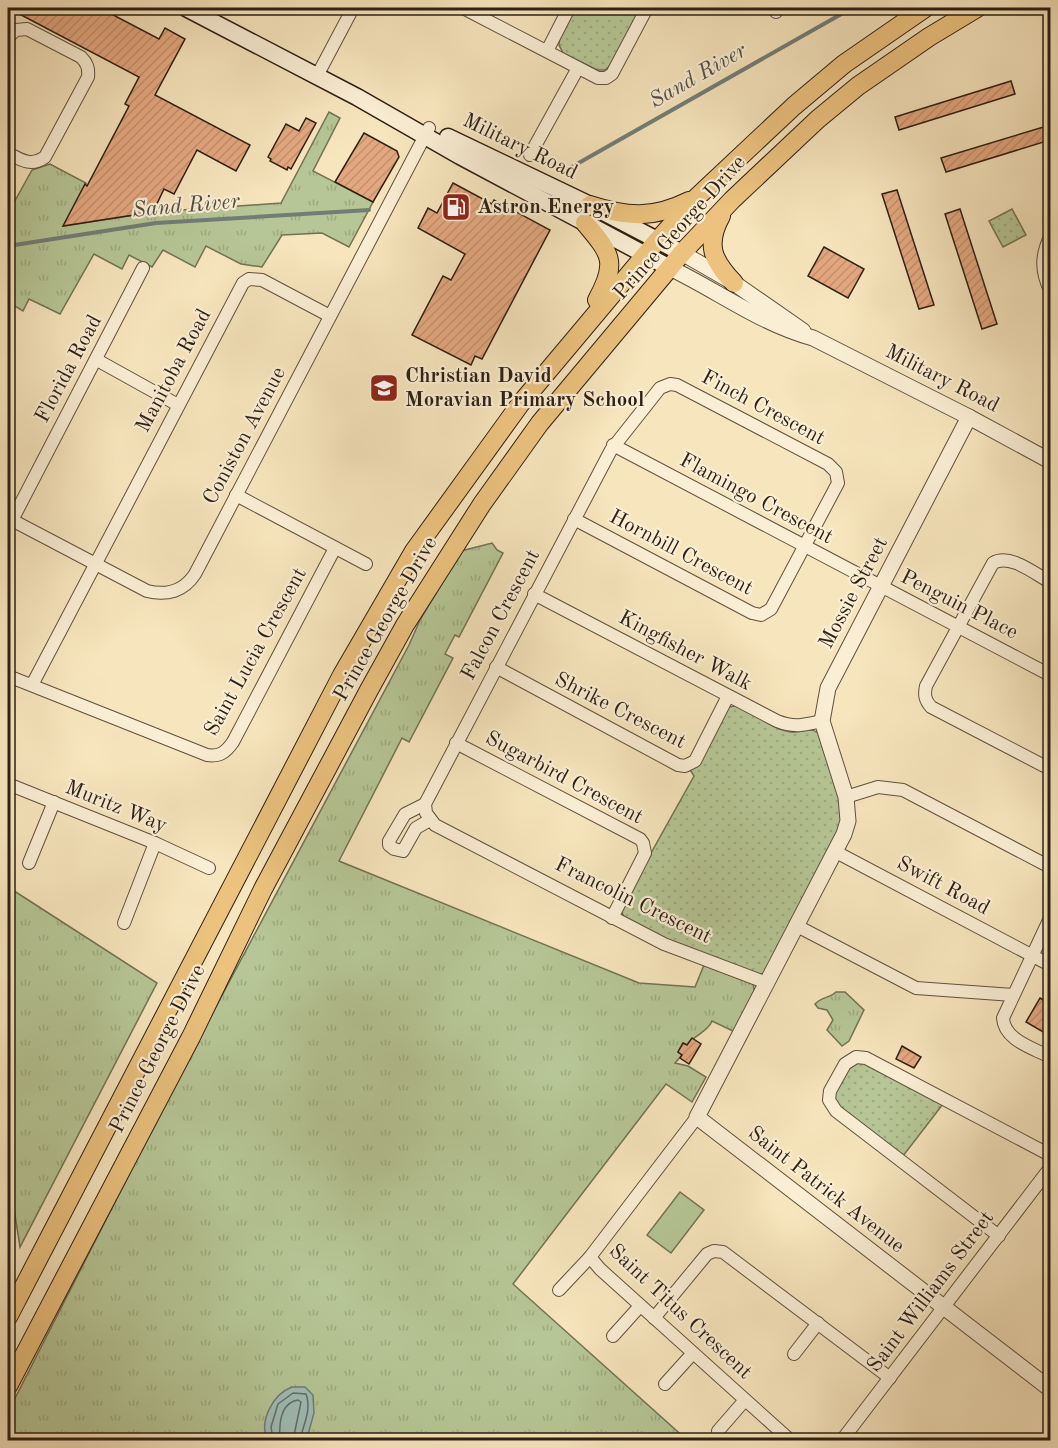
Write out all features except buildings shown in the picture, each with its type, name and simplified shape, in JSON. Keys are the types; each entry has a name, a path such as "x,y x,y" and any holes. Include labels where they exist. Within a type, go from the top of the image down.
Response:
{"main road":[{"name":"Military Road","path":"186,8 587,214 682,253"},
{"name":"Prince George Drive","path":"8,1317 359,646 414,551 521,403 697,196 762,135 844,64 925,8"},
{"name":"Prince George Drive","path":"8,1386 191,1037 263,889 405,625 482,504 540,423 682,253 732,200 780,154 858,86 929,37 977,8"},
{"path":"568,345 605,286 610,268 604,245 587,214 610,212 637,215 664,211 697,196"},
{"path":"732,200 716,225 713,249 720,268 734,284"},
{"name":"Military Road","path":"587,214 645,255 670,268"}],"street":[{"path":"317,76 353,8"},
{"path":"463,8 598,78 606,78 612,74 647,8"},
{"path":"547,51 569,8"},
{"path":"8,37 16,30 27,29 81,57 87,62 89,70 88,76 45,157 33,163 8,153"},
{"path":"530,155 578,68"},
{"name":"Coniston Avenue","path":"9,522 147,591 164,594 179,590 191,580 427,132"},
{"path":"1050,237 1042,260 1044,275 1050,290"},
{"name":"Military Road","path":"682,253 734,284 813,338 1050,461"},
{"name":"Florida Road","path":"9,522 143,268"},
{"name":"Military Road","path":"670,268 790,332 813,338"},
{"name":"Manitoba Road","path":"94,564 240,288 249,279 262,280 330,316"},
{"path":"96,360 178,405"},
{"name":"Finch Crescent","path":"613,445 658,390 670,384 676,385 828,464 836,472 838,483 805,547"},
{"name":"Mossie Street","path":"846,797 822,721 828,688 969,417"},
{"name":"Flamingo Crescent","path":"613,445 880,587"},
{"name":"Falcon Crescent","path":"430,820 416,828 403,851 389,845 389,841 405,814 425,804 613,445"},
{"path":"236,495 366,564"},
{"name":"Hornbill Crescent","path":"574,519 752,613 760,615 771,609 805,547"},
{"name":"Saint Lucia Crescent","path":"8,676 207,755 219,755 233,742 334,548"},
{"path":"1050,582 1008,560 997,561 990,568 926,686 925,698 932,708 1050,770"},
{"path":"32,685 94,564"},
{"name":"Penguin Place","path":"880,587 1050,675"},
{"name":"Kingfisher Walk","path":"534,594 785,724 800,726 822,721"},
{"name":"Shrike Crescent","path":"496,667 678,765 685,766 694,761 728,696"},
{"name":"Sugarbird Crescent","path":"456,743 643,843 645,853 612,918"},
{"name":"Muritz Way","path":"8,784 155,843 209,868"},
{"path":"696,1117 836,852 848,821 846,797 878,787 903,790 1050,867"},
{"path":"29,862 54,802"},
{"path":"425,804 430,820"},
{"name":"Francolin Crescent","path":"430,820 435,825 664,944 767,983"},
{"path":"124,923 155,843"},
{"name":"Swift Road","path":"836,852 1050,965"},
{"path":"1050,918 1005,1010 1003,1026 1009,1035 1050,1057"},
{"path":"797,926 916,988 1013,994"},
{"path":"999,1236 836,1111 830,1100 830,1091 845,1064 852,1058 866,1058 1050,1155"},
{"name":"Saint Titus Crescent","path":"696,1117 590,1257 640,1306 790,1440"},
{"name":"Saint Patrick Avenue","path":"696,1117 1050,1389"},
{"name":"Saint Williams Street","path":"842,1440 1050,1168"},
{"path":"654,1318 707,1254 714,1251 723,1252 890,1378"},
{"path":"559,1290 590,1257"},
{"path":"613,1336 640,1306"},
{"path":"794,1353 818,1323"},
{"path":"665,1384 693,1353"},
{"path":"718,1431 745,1400"}],"green space":[{"path":"574,8 641,8 612,64 605,70 597,70 563,53 559,45 560,34"},
{"path":"329,112 340,118 313,171 373,202 349,247 322,233 282,235 262,267 241,264 206,246 195,267 163,250 152,267 129,255 122,269 94,254 60,314 29,299 23,311 8,302 8,204 12,206 32,170 50,164 86,183 64,226 153,212 281,203"},
{"path":"1012,209 1026,235 1003,247 989,221"},
{"path":"492,543 497,550 503,553 459,637 455,635 445,654 453,658 409,742 402,738 339,861 639,983 695,987 704,965 753,984 755,993 735,1032 712,1021 687,1045 683,1043 678,1052 682,1055 675,1063 688,1066 706,1077 692,1102 666,1084 513,1284 687,1440 8,1440 8,1412 188,1059 409,645 420,620 461,551"},
{"path":"736,706 784,731 812,730 818,733 840,799 841,824 764,973 761,974 691,950 634,924 625,918 622,912 622,905 694,776 689,768 728,707"},
{"path":"8,887 157,983 20,1247 8,1170"},
{"path":"836,992 845,992 864,1010 849,1041 842,1046 827,1030 833,1020 827,1010 818,1008 815,1004"},
{"path":"853,1063 864,1063 943,1104 903,1156 838,1107 834,1098 835,1091"},
{"path":"680,1192 704,1210 671,1253 647,1235"}],"water":[{"path":"292,1387 305,1387 313,1395 314,1413 307,1438 305,1440 268,1440 265,1425 269,1409 279,1396"}],"waterway":[{"name":"Sand River","path":"561,173 852,8"},
{"name":"Sand River","path":"8,246 156,223 369,210"}],"place":[{"name":"Astron Energy","path":"456,207"},
{"name":"Christian David Moravian Primary School","path":"384,388"}]}
